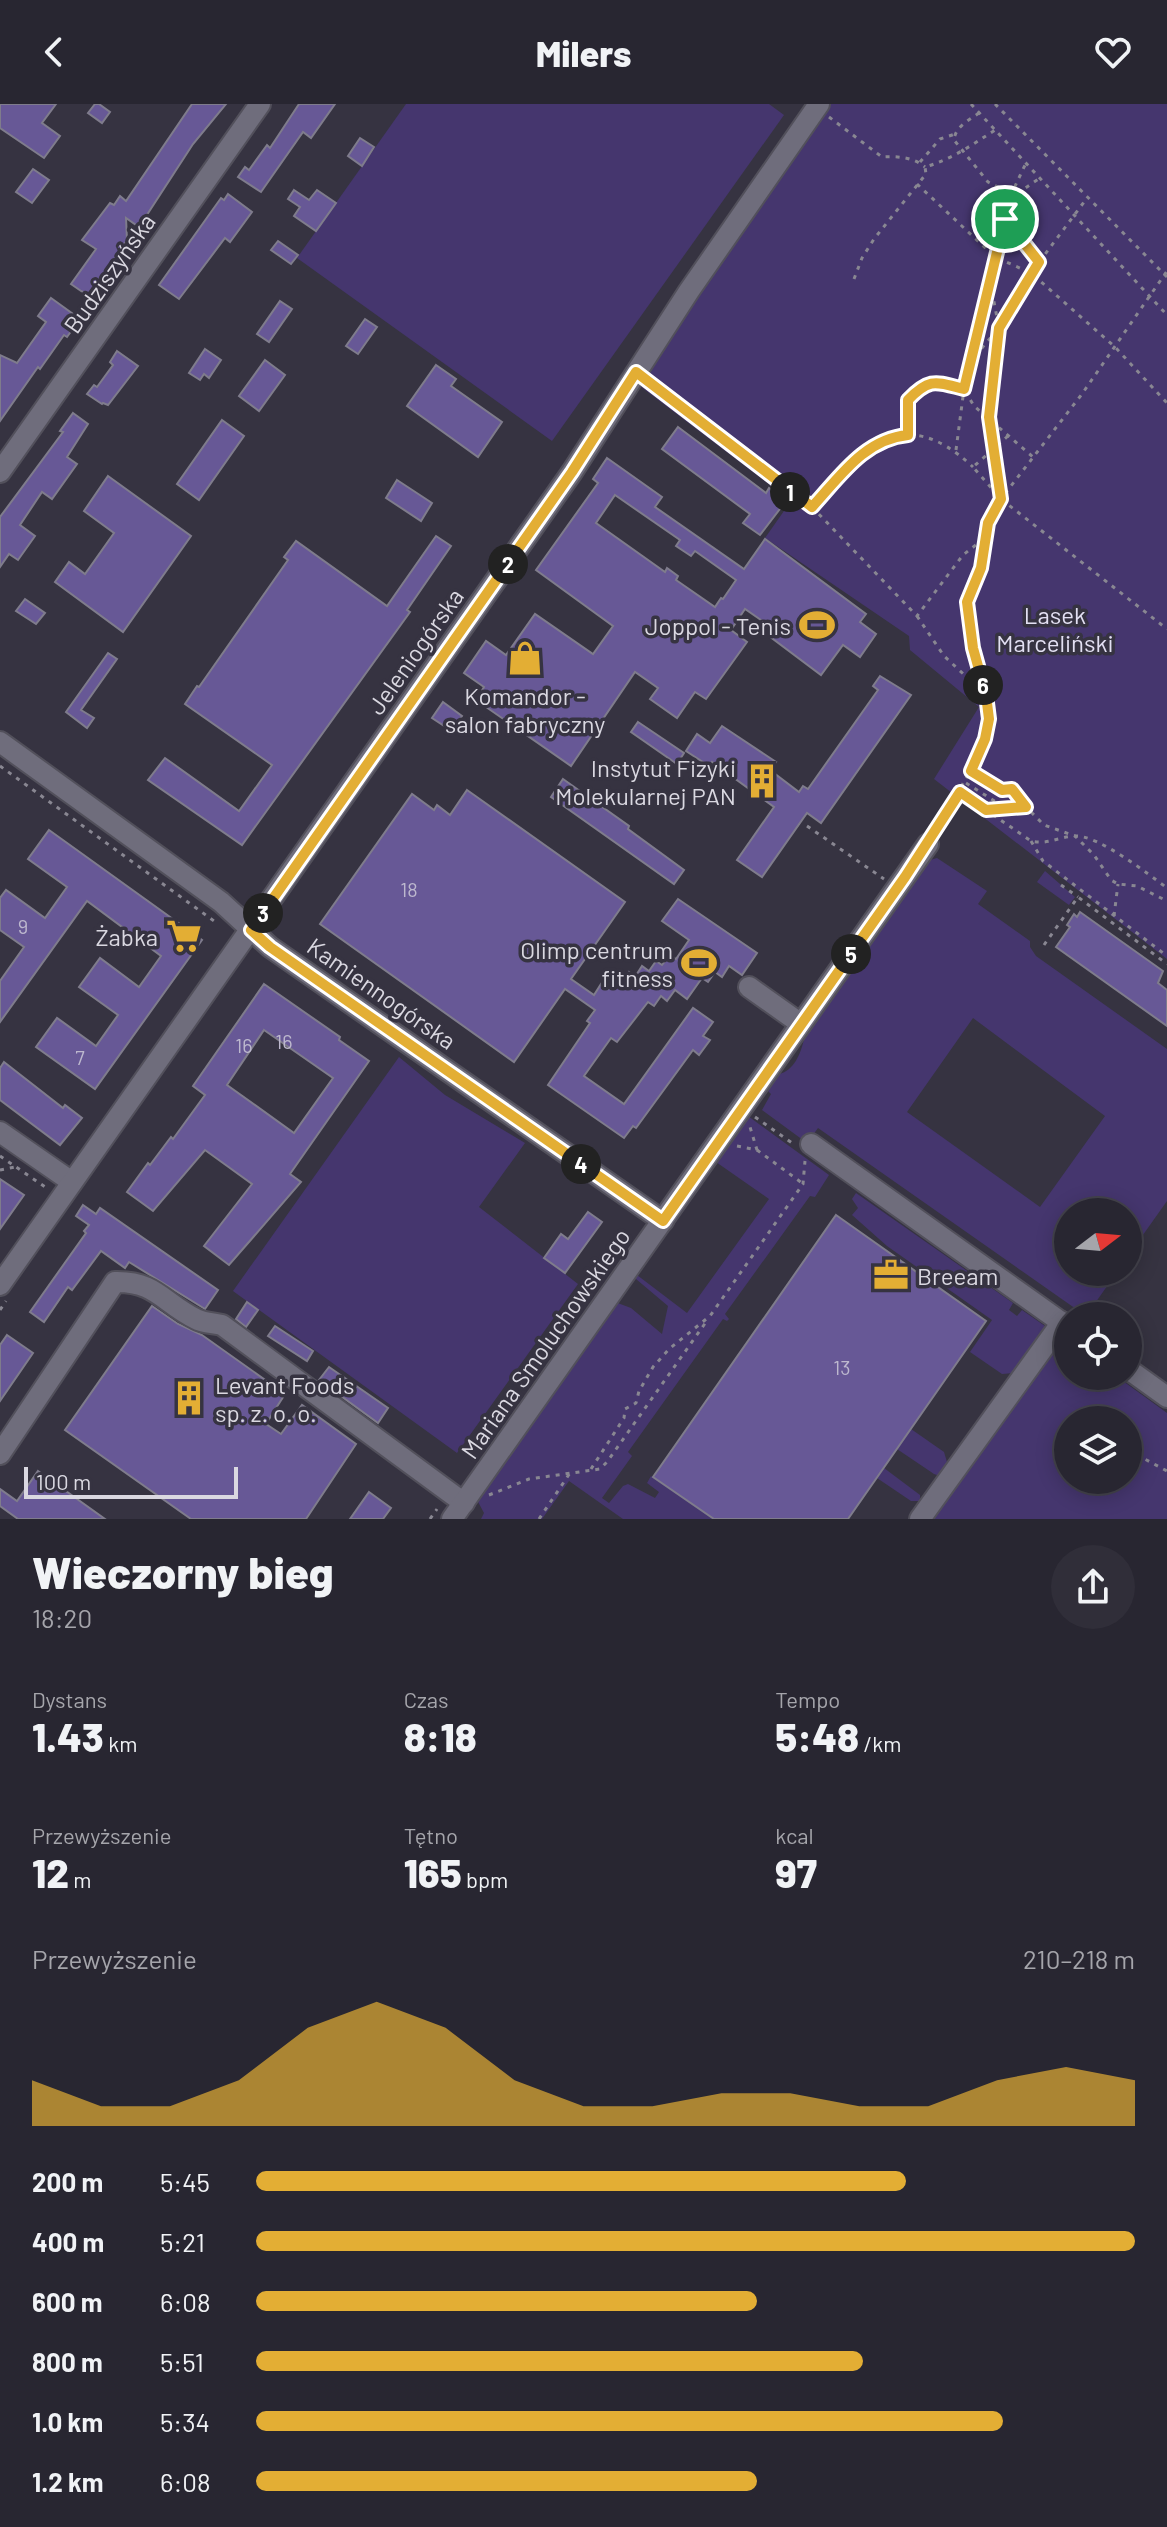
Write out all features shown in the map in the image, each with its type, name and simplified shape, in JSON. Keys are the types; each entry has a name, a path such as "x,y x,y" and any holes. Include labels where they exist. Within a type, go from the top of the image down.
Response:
{"street":[{"name":"Budziszyńska","path":"0,472 260,104"},
{"name":"Jeleniogórska","path":"4,1292 66,1178 251,930 563,485 689,291 818,106"},
{"name":"Kamiennogórska","path":"0,742 212,896 270,947 663,1221"},
{"name":"Mariana Smoluchowskiego","path":"458,1511 928,844"},
{"path":"749,987 801,1024"},
{"path":"2,1136 66,1178"},
{"path":"811,1144 1054,1317"},
{"path":"0,1454 115,1282 131,1282 146,1285 198,1321 222,1325 458,1511"},
{"path":"920,1519 1054,1340"},
{"path":"1142,1379 1167,1397"}],"path":[{"path":"971,104 1167,315"},
{"path":"928,844 971,771 985,739 989,719 973,648 967,602 981,568 988,523 1001,499 1166,274 995,104"},
{"path":"818,106 882,157 897,156 920,162 925,167 926,174 874,239 854,279"},
{"path":"920,162 940,139 955,134 979,113"},
{"path":"925,167 962,153 995,130"},
{"path":"955,134 954,140 962,153 988,182 1000,188 1009,199"},
{"path":"956,451 964,389 1009,199 1026,163"},
{"path":"1009,199 1040,178"},
{"path":"917,184 995,257 1031,273 1115,347 1167,403"},
{"path":"973,359 999,328 1031,273 1087,198"},
{"path":"1005,219 1039,262"},
{"path":"990,278 999,328 989,417 1001,499"},
{"path":"636,372 812,507 917,616 944,656 986,695"},
{"path":"908,435 908,400 922,385 937,382 964,389 974,406 1033,457"},
{"path":"812,507 874,444 894,436 908,435 938,443 956,451 1001,499 1167,629"},
{"path":"973,467 1008,436"},
{"path":"917,616 963,555 986,536"},
{"path":"0,766 221,926"},
{"path":"971,771 1002,790 1012,789 1044,825 1090,839 1119,852 1167,888"},
{"path":"965,782 1007,809"},
{"path":"1002,790 1007,809"},
{"path":"960,792 1031,841 1044,844 1075,836"},
{"path":"986,810 1026,807"},
{"path":"807,826 885,880"},
{"path":"1075,836 1094,855 1111,880 1137,886 1167,901"},
{"path":"1031,841 1043,861 1167,956"},
{"path":"1114,916 1118,884"},
{"path":"1061,885 1167,964"},
{"path":"1044,945 1078,897"},
{"path":"458,1511 529,1479 600,1469 607,1462 803,1184 805,1152 811,1144"},
{"path":"757,1150 803,1184"},
{"path":"0,1156 48,1189 66,1178"},
{"path":"0,1170 15,1167"},
{"path":"0,1310 4,1292"},
{"path":"591,1469 624,1418 625,1409 636,1403 639,1391 653,1367 669,1349 710,1316"},
{"path":"1142,1458 1167,1471"},
{"path":"539,1519 570,1473"}],"green space":[{"path":"406,104 769,104 784,115 552,441 297,258"},
{"name":"Lasek Marceliński","path":"830,104 1167,104 1167,959 934,779 979,707 910,650 909,636 765,538 791,501 636,383"},
{"path":"937,858 987,891 978,904 1030,941 1036,956 1167,1049 1167,1201 1142,1236 1142,1198 1054,1198 1054,1286 1107,1286 1096,1302 1066,1302 818,1128 807,1143 762,1110 771,1094 768,1091 779,1074 793,1065 804,1039 930,860","holes":["973,1018 1105,1116 1040,1207 907,1112"]},
{"path":"1045,871 1075,897 1069,905 1037,882"},
{"path":"399,1057 445,1095 525,1143 479,1207 578,1284 457,1453 233,1291"},
{"path":"748,1116 829,1175 815,1197 810,1196 725,1314 729,1319 723,1319 628,1452 632,1456 602,1498 609,1503 628,1484 655,1498 659,1492 647,1483 651,1476 714,1519 623,1519 569,1481 542,1519 481,1519 484,1513 476,1498 615,1302 631,1308 662,1334 668,1306 634,1274 703,1180 637,1275 687,1313 769,1199 716,1162 710,1168"},
{"path":"856,1193 1013,1303 1009,1310 1017,1316 1022,1310 1045,1326 1014,1373 1002,1374 970,1352 992,1320 887,1246 852,1215 858,1208 852,1199"},
{"path":"1054,1347 1054,1390 1135,1390 1167,1413 1167,1519 931,1519"},
{"path":"911,1429 944,1452 947,1462 940,1476 897,1449"},
{"path":"884,1468 920,1495 920,1501 911,1501 877,1478"}],"building":[{"path":"0,104 56,104 42,123 60,136 44,158 0,128"},
{"path":"95,104 110,112 102,123 88,113"},
{"path":"192,104 226,104 193,144 139,227 126,218 127,240 91,296 81,291 71,284 96,249 82,240 110,203 114,205 120,196 126,201"},
{"path":"299,104 335,104 311,138 303,132 261,192 238,177 245,167 249,170 267,145 270,148"},
{"path":"360,138 374,147 362,166 348,156"},
{"path":"33,169 49,180 32,203 16,192"},
{"path":"294,190 309,200 317,190 336,203 316,231 294,216 300,207 288,199"},
{"path":"228,194 252,212 230,242 225,238 179,299 159,285 221,198 224,200"},
{"path":"278,241 298,255 291,264 271,250"},
{"path":"51,298 80,319 67,337 64,335 40,369 38,367 0,421 0,355 17,363 46,322 38,316"},
{"path":"280,301 292,309 269,342 257,334"},
{"path":"365,319 377,327 358,354 346,346"},
{"path":"205,349 221,360 209,378 204,374 200,380 189,373"},
{"path":"117,351 138,366 108,405 102,404 87,394 94,385 97,387 113,365 110,362"},
{"path":"265,360 285,375 259,411 239,396"},
{"path":"436,365 456,379 451,386 502,422 478,457 407,406"},
{"path":"73,413 88,424 67,457 77,464 52,499 42,492 20,525 35,536 18,560 9,554 0,567 0,517 63,432 60,431"},
{"path":"222,420 244,436 199,500 177,484"},
{"path":"678,427 766,493 769,488 786,501 760,535 743,523 750,514 662,449"},
{"path":"607,458 662,497 655,507 744,569 765,539 866,614 860,622 876,634 860,657 843,645 821,675 769,636 774,629 745,609 731,630 747,642 706,699 695,692 677,718 650,699 658,688 635,672 571,766 476,700 484,687 464,673 486,641 506,655 535,614 593,654 613,626 536,570 598,483 593,479","holes":["615,495 680,540 676,546 691,556 695,551 736,580 715,607 676,580 678,576 667,568 665,572 596,523"]},
{"path":"108,476 191,536 123,632 55,582 69,562 85,574 114,533 84,511"},
{"path":"397,480 432,503 421,521 386,498"},
{"path":"436,536 451,546 407,610 410,612 242,845 148,780 165,758 239,811 272,765 185,704 288,560 284,557 296,541 387,606"},
{"path":"25,599 45,613 36,624 16,611"},
{"path":"108,653 117,659 81,710 94,718 87,728 66,712"},
{"name":"Instytut Fizyki Molekularnej PAN","path":"880,676 911,695 821,823 807,813 762,877 737,860 774,807 712,762 709,766 686,751 697,734 710,743 722,726 776,762 770,770 799,792 803,786 808,789 878,690 873,686"},
{"path":"443,702 462,716 452,731 432,718"},
{"path":"638,722 684,753 677,764 631,732"},
{"path":"563,779 684,870 674,884 551,797"},
{"path":"467,790 625,902 571,979 594,995 601,984 608,989 615,978 622,983 629,972 635,977 642,966 649,971 656,961 662,965 670,955 676,959 689,940 662,921 678,899 757,953 742,975 729,966 722,977 715,972 708,982 702,978 687,999 675,990 667,1001 661,996 654,1006 648,1002 617,1042 611,1038 584,1076 624,1104 693,1008 713,1022 703,1036 710,1040 699,1055 693,1050 636,1128 633,1126 624,1138 548,1085 590,1023 587,1021 595,1010 565,989 514,1062 320,924 412,794 434,810 437,805 450,815"},
{"path":"49,830 202,940 95,1089 36,1047 57,1018 96,1046 118,1015 79,987 100,958 139,987 161,956 87,901 0,1022 0,981 24,947 0,930 0,898 6,890 45,918 67,887 28,859"},
{"path":"1080,912 1163,971 1158,983 1167,990 1167,1026 1056,947 1070,927 1067,925 1074,914 1077,917"},
{"path":"264,984 369,1061 290,1174 301,1182 229,1265 204,1246 252,1184 205,1150 153,1211 127,1192 148,1163 150,1165 171,1137 173,1139 205,1095 193,1086","holes":["264,1030 333,1078 294,1133 227,1085"]},
{"path":"4,1062 63,1108 65,1105 82,1118 60,1145 0,1100 0,1068"},
{"path":"0,1179 24,1195 0,1229"},
{"path":"83,1205 96,1214 100,1208 218,1290 205,1309 129,1262 125,1268 101,1251 72,1290 68,1287 44,1322 30,1312 86,1233 84,1231 89,1225 76,1216"},
{"path":"588,1212 602,1222 565,1273 544,1258 561,1234 568,1239"},
{"path":"836,1215 986,1321 848,1519 714,1519 653,1477"},
{"path":"247,1302 258,1310 246,1327 236,1319"},
{"name":"Levant Foods sp. z. o. o.","path":"152,1306 178,1324 202,1335 285,1394 266,1424 281,1434 302,1405 356,1444 306,1519 191,1519 65,1430"},
{"path":"275,1326 313,1351 307,1361 268,1336"},
{"path":"7,1335 33,1353 0,1401 0,1345"},
{"path":"329,1367 388,1408 378,1423 319,1380"},
{"path":"38,1471 105,1519 18,1519 0,1506 0,1489 17,1501"},
{"path":"369,1492 391,1508 383,1519 350,1519"}],"place":[{"name":"Joppol - Tenis","path":"817,625"},
{"name":"Komandor - salon fabryczny","path":"525,658"},
{"name":"Instytut Fizyki Molekularnej PAN","path":"762,781"},
{"name":"Żabka","path":"184,936"},
{"name":"Olimp centrum fitness","path":"699,963"},
{"name":"Breeam","path":"891,1275"},
{"name":"Levant Foods sp. z. o. o.","path":"189,1398"}],"route":[{"path":"1005,219 1039,262 999,328 989,417 1001,499 988,523 981,568 967,602 973,648 989,719 985,739 971,771 1002,790 1012,789 1026,807 986,810 960,792 928,844 663,1221 270,947 251,930 572,472 636,372 812,507 874,444 894,436 908,435 908,400 922,385 937,382 964,389 1005,219"}]}
